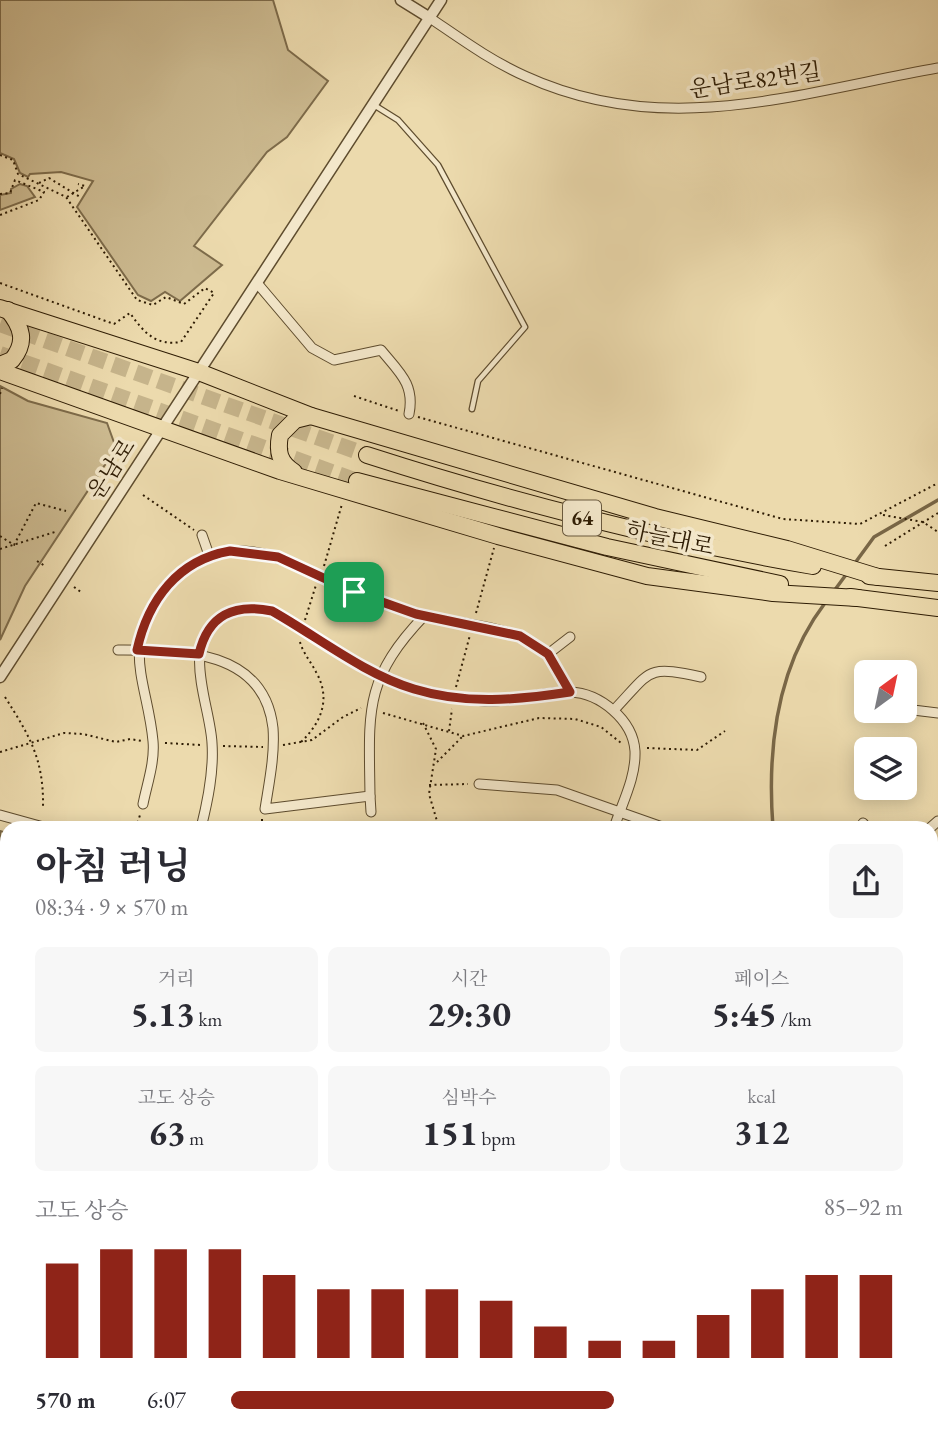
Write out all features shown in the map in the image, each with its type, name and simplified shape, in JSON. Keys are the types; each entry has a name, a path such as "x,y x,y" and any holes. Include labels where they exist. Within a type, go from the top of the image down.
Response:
{"highway":[{"path":"3,307 199,372 311,416 804,560 882,578 938,583"},
{"path":"0,365 12,360 22,340 20,324 3,307"},
{"path":"2,377 163,426 300,477 498,536 647,576 938,607"},
{"path":"300,477 284,466 278,446 280,435 286,427 295,420 311,416"},
{"name":"하늘대로","path":"367,456 507,498 631,530 804,560"},
{"name":"하늘대로","path":"357,481 607,547 785,589"}],"street":[{"path":"401,0 430,18"},
{"name":"운남로","path":"0,677 441,0"},
{"name":"운남로82번길","path":"430,18 486,56 526,77 579,96 628,106 686,111 746,104 938,68"},
{"path":"257,283 312,348 334,360 381,350 404,377 412,397 409,414"},
{"path":"202,535 209,555"},
{"path":"143,804 153,743 137,650 142,627 160,594 173,579 209,555 230,551 278,557 354,592 424,616 520,636 548,654 570,692"},
{"path":"202,821 210,784 213,745 199,654 203,637 214,622 232,611 252,607 272,611 379,674 413,689 453,699 517,700 570,692 592,697 614,710 630,730 635,750 632,777 616,821"},
{"path":"371,813 369,717 379,674 392,652 424,616"},
{"path":"548,654 570,637"},
{"path":"118,650 199,654 226,661 260,690 273,729 263,818 370,796"},
{"path":"614,710 655,670 666,669 701,677"},
{"path":"917,710 938,713"},
{"path":"479,784 557,790 648,821"},
{"path":"0,814 24,821"}],"lane":[{"path":"373,104 398,120 438,165 525,327 478,381 472,409"}],"path":[{"path":"0,155 13,160 18,174 66,197 137,300 153,305 166,297 184,304 205,288 214,293 181,342 170,344 146,336 130,313 114,324 0,283"},
{"path":"38,183 49,178 80,197"},
{"path":"0,194 10,193 15,180 44,192 39,200 0,215"},
{"path":"66,197 85,186 78,184"},
{"path":"0,394 2,377"},
{"path":"354,396 409,414 783,519 860,524 882,515 938,483"},
{"path":"143,495 202,535"},
{"path":"323,571 343,500"},
{"path":"14,545 36,503 66,512"},
{"path":"885,546 938,513"},
{"path":"882,515 923,522 938,532"},
{"path":"0,549 55,532"},
{"path":"0,536 14,545"},
{"path":"474,619 495,547"},
{"path":"37,561 45,566"},
{"path":"305,622 316,584"},
{"path":"73,587 81,592"},
{"path":"456,690 471,634"},
{"path":"301,742 314,730 323,708 323,686 300,644 302,638"},
{"path":"5,697 34,743 43,790 43,807"},
{"path":"449,731 453,721 453,705"},
{"path":"219,746 274,747 312,740 358,708 370,710"},
{"path":"383,713 463,736"},
{"path":"436,763 463,736 539,718 575,719 601,727 625,745"},
{"path":"422,723 436,749 436,763 429,785 437,821"},
{"path":"637,747 697,750 725,732"},
{"path":"0,752 64,733 83,734 117,742 130,739 153,743 205,745"},
{"path":"429,785 479,784"},
{"path":"138,821 143,804"}],"shaded area":[{"path":"0,0 273,0 288,50 328,81 287,137 267,152 194,246 222,265 180,301 165,292 151,301 138,295 77,207 93,181 61,172 30,174 28,177 20,173 14,159 0,153"},
{"path":"20,184 27,186 35,197 0,210 0,195 11,193 11,189"},
{"path":"0,386 28,401 107,423 116,448 25,586 0,640"}],"waterway":[{"path":"855,563 874,537 938,500"},
{"path":"834,591 848,572"},
{"path":"773,821 772,769 779,710 796,654 825,603"}],"tunnel":[{"path":"0,324 367,455"},
{"path":"0,354 357,481"}],"route":[{"path":"230,551 256,552 278,557 354,592 416,614 520,636 548,654 570,692 517,700 486,701 453,699 413,689 379,674 272,611 252,607 232,611 214,622 203,637 199,654 137,650 142,627 160,594 189,566 209,555 230,551"}]}
